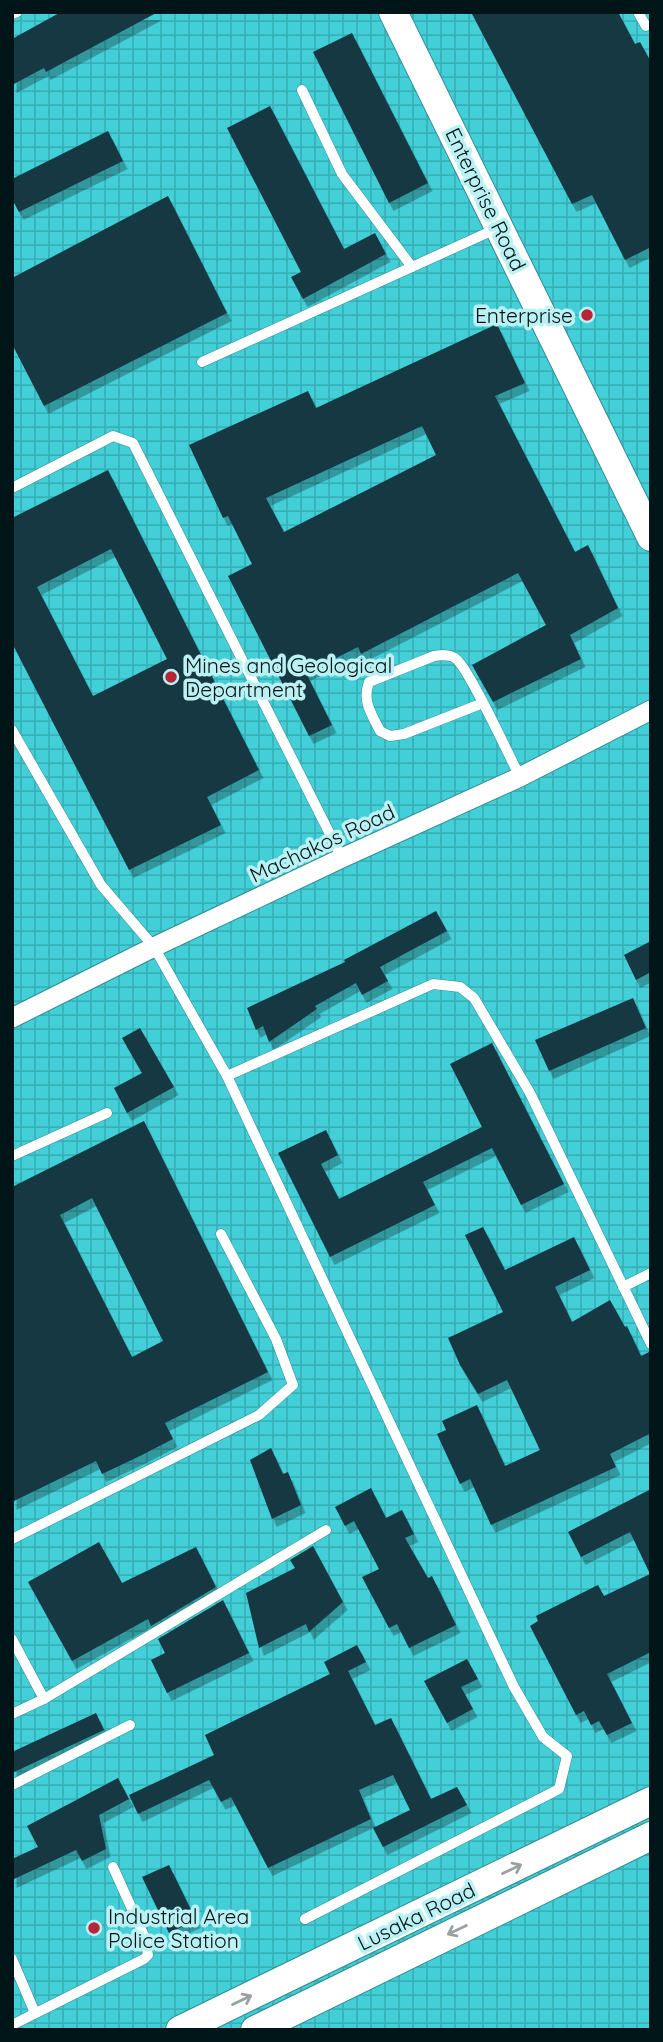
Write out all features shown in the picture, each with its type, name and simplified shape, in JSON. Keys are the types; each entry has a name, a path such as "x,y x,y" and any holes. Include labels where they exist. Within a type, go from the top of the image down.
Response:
{"main road":[{"name":"Enterprise Road","path":"393,12 651,537"},
{"name":"Lusaka Road","path":"180,2030 651,1801"},
{"name":"Lusaka Road","path":"255,2030 651,1836"}],"street":[{"name":"Machakos Road","path":"12,1018 154,947 520,777 651,710"}],"lane":[{"path":"638,12 646,26"},
{"path":"302,90 342,174 412,267"},
{"path":"202,362 500,227"},
{"path":"12,488 113,436 133,443 342,858"},
{"path":"482,703 404,734 390,736 380,731 366,701 365,692 369,682 434,656 455,658 463,664 520,777"},
{"path":"12,730 101,885 154,947 227,1076 514,1687 543,1737 567,1756 559,1789 305,1919"},
{"path":"227,1076 433,985 460,987 474,998 530,1093 651,1345"},
{"path":"12,1156 107,1113"},
{"path":"12,1539 258,1415 293,1385 276,1339 221,1234"},
{"path":"623,1287 651,1273"},
{"path":"12,1714 44,1699 326,1530"},
{"path":"12,1639 44,1699"},
{"path":"12,1785 130,1725"},
{"path":"12,2025 148,1955 145,1938 113,1867"},
{"path":"12,1959 35,2013"}],"shaded area":[{"path":"12,12 651,12 651,2030 12,2030"}],"building":[{"path":"61,12 158,12 46,72 44,68 12,85 12,39"},
{"path":"471,12 618,12 635,44 640,42 651,62 651,247 625,260 592,195 572,204"},
{"path":"352,33 428,183 389,203 313,52"},
{"path":"270,106 344,249 375,233 386,254 303,299 291,277 301,272 227,128"},
{"path":"108,131 123,161 19,212 12,199 12,179"},
{"path":"168,196 227,313 44,406 12,344 12,278"},
{"path":"497,324 525,383 495,396 575,552 588,545 618,608 570,635 581,659 493,702 472,665 546,625 518,573 361,654 358,647 306,673 332,725 309,736 228,576 252,564 228,516 223,518 189,445 308,391 316,408","holes":["422,426 436,455 284,532 266,498"]},
{"name":"Mines and Geological Department","path":"108,470 259,770 207,797 221,825 129,870 12,643 12,518","holes":["111,549 167,659 93,696 37,587"]},
{"path":"436,911 447,931 380,967 388,981 362,995 356,983 315,1006 317,1009 269,1042 263,1026 256,1030 247,1008 345,962 344,960"},
{"path":"651,941 651,972 636,980 624,955"},
{"path":"633,998 646,1028 549,1071 535,1040"},
{"path":"140,1028 174,1087 127,1113 114,1088 142,1073 122,1038"},
{"path":"492,1043 564,1184 521,1205 492,1148 423,1182 435,1205 330,1257 278,1153 326,1130 338,1155 321,1164 339,1199 482,1127 450,1064"},
{"path":"144,1121 268,1372 165,1423 173,1439 140,1456 102,1474 96,1461 12,1502 12,1187","holes":["92,1198 163,1341 132,1357 60,1215"]},
{"path":"483,1227 505,1270 574,1237 590,1270 555,1287 572,1322 610,1300 625,1327 627,1326 641,1356 651,1351 651,1433 610,1454 616,1467 491,1525 470,1479 460,1484 437,1434 446,1430 442,1421 477,1405 505,1466 540,1450 507,1380 478,1394 460,1365 448,1338 503,1312 465,1235"},
{"path":"271,1448 283,1474 288,1472 301,1505 272,1519 250,1460"},
{"path":"371,1488 386,1518 402,1510 414,1534 405,1538 428,1578 432,1576 456,1625 409,1648 397,1624 389,1628 362,1577 379,1569 354,1521 345,1526 335,1507"},
{"path":"651,1489 651,1652 607,1674 632,1723 607,1735 599,1721 591,1725 584,1711 576,1715 530,1626 538,1621 536,1616 598,1585 604,1596 650,1574 630,1532 581,1557 568,1532"},
{"path":"99,1542 122,1583 196,1547 216,1587 151,1626 148,1619 72,1661 28,1582"},
{"path":"313,1546 343,1602 309,1632 306,1624 259,1648 246,1593 295,1568 290,1560"},
{"path":"223,1600 249,1653 167,1693 151,1660 165,1653 158,1639"},
{"path":"357,1645 366,1662 348,1671 375,1725 391,1718 431,1799 457,1787 467,1805 383,1847 373,1828 410,1810 393,1775 359,1790 371,1819 268,1868 231,1797 221,1802 209,1780 138,1814 129,1795 214,1755 205,1735 330,1674 324,1662"},
{"path":"467,1659 478,1679 461,1687 473,1709 447,1723 424,1681"},
{"path":"96,1713 104,1730 12,1773 12,1752"},
{"path":"118,1778 129,1799 99,1815 106,1849 82,1861 76,1850 12,1880 12,1859 38,1847 27,1826"},
{"path":"169,1865 196,1920 169,1933 142,1877"}],"place":[{"name":"Enterprise","path":"587,315"},
{"name":"Mines and Geological Department","path":"171,677"},
{"name":"Industrial Area Police Station","path":"94,1928"}]}
